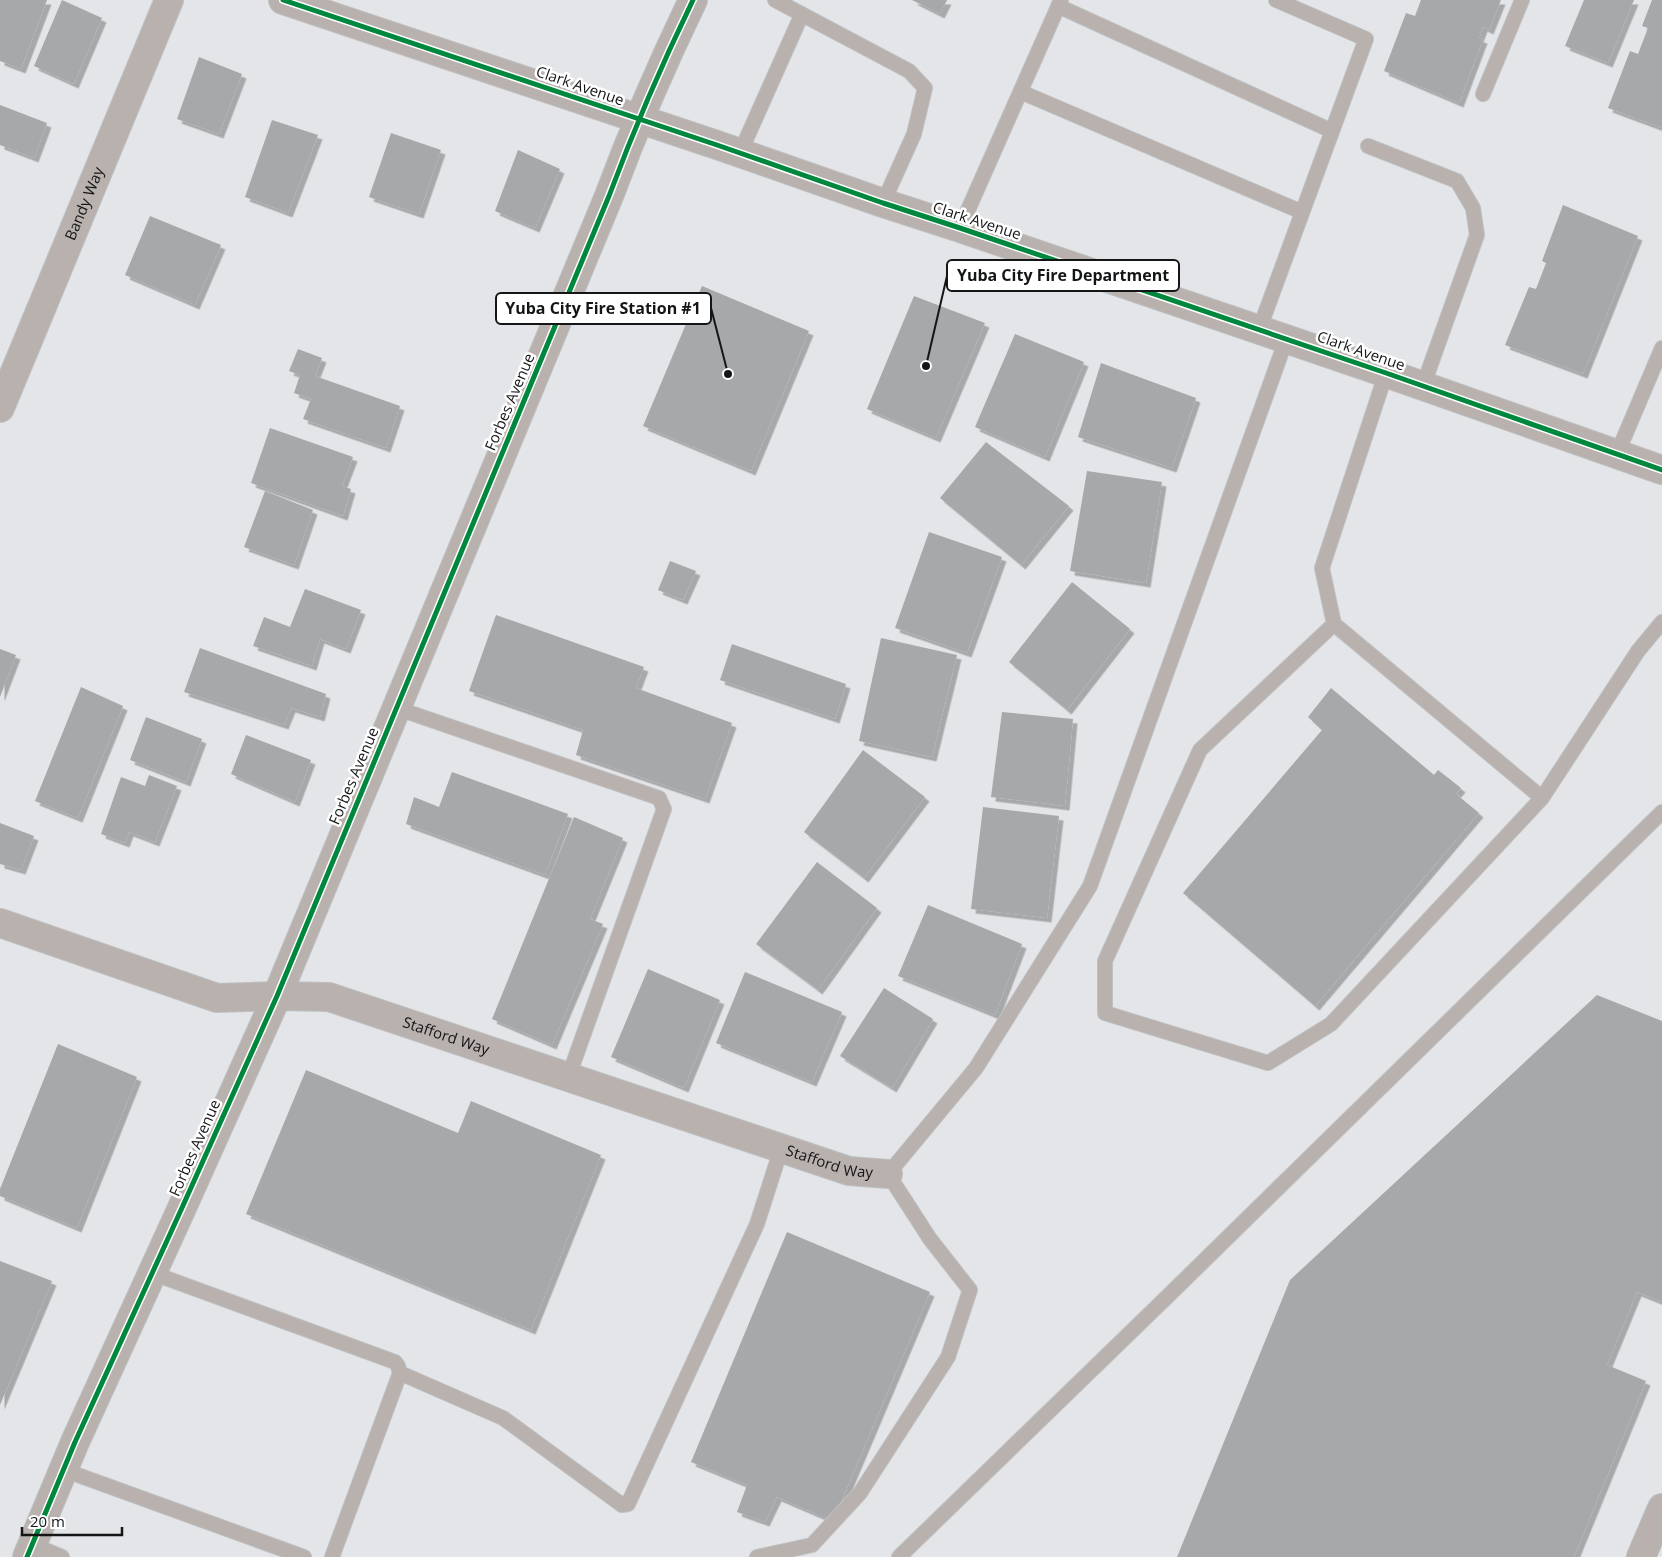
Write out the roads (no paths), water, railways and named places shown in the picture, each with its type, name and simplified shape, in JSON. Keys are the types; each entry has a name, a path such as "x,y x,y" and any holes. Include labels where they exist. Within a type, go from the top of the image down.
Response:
{"street":[{"name":"Bandy Way","path":"0,408 169,0"},
{"name":"Forbes Avenue","path":"30,1551 152,1272 277,996 598,223 638,120 693,0"},
{"name":"Clark Avenue","path":"289,1 1286,340 1386,372 1662,470"},
{"name":"Stafford Way","path":"0,922 217,998 329,997 849,1171 888,1174"},
{"path":"1641,1557 1662,1508"}],"lane":[{"path":"775,0 909,71 925,88 914,134 883,203"},
{"path":"1259,330 1366,39 1276,0"},
{"path":"1482,94 1522,0"},
{"path":"960,228 1060,3 1332,131"},
{"path":"740,153 802,14"},
{"path":"1021,92 1302,212"},
{"path":"1368,146 1457,181 1473,208 1477,235 1423,386"},
{"path":"757,1557 812,1545 860,1493 948,1357 970,1290 930,1239 888,1174 976,1068 1090,886 1286,340"},
{"path":"1616,454 1662,348"},
{"path":"1386,372 1322,568 1334,624 1542,798"},
{"path":"1334,624 1200,750 1105,961 1104,1013 1268,1063 1331,1024 1542,798 1638,652 1662,622"},
{"path":"396,708 659,798 662,802 664,809 568,1078"},
{"path":"899,1557 1662,812"},
{"path":"400,1373 503,1418 622,1505 628,1504 757,1224 781,1149"},
{"path":"152,1272 395,1362 398,1366 400,1373 332,1557"},
{"path":"64,1470 304,1557"},
{"path":"30,1551 62,1557"}],"place":[{"name":"Yuba City Fire Department","path":"926,366"},
{"name":"Yuba City Fire Station #1","path":"728,374"}]}
